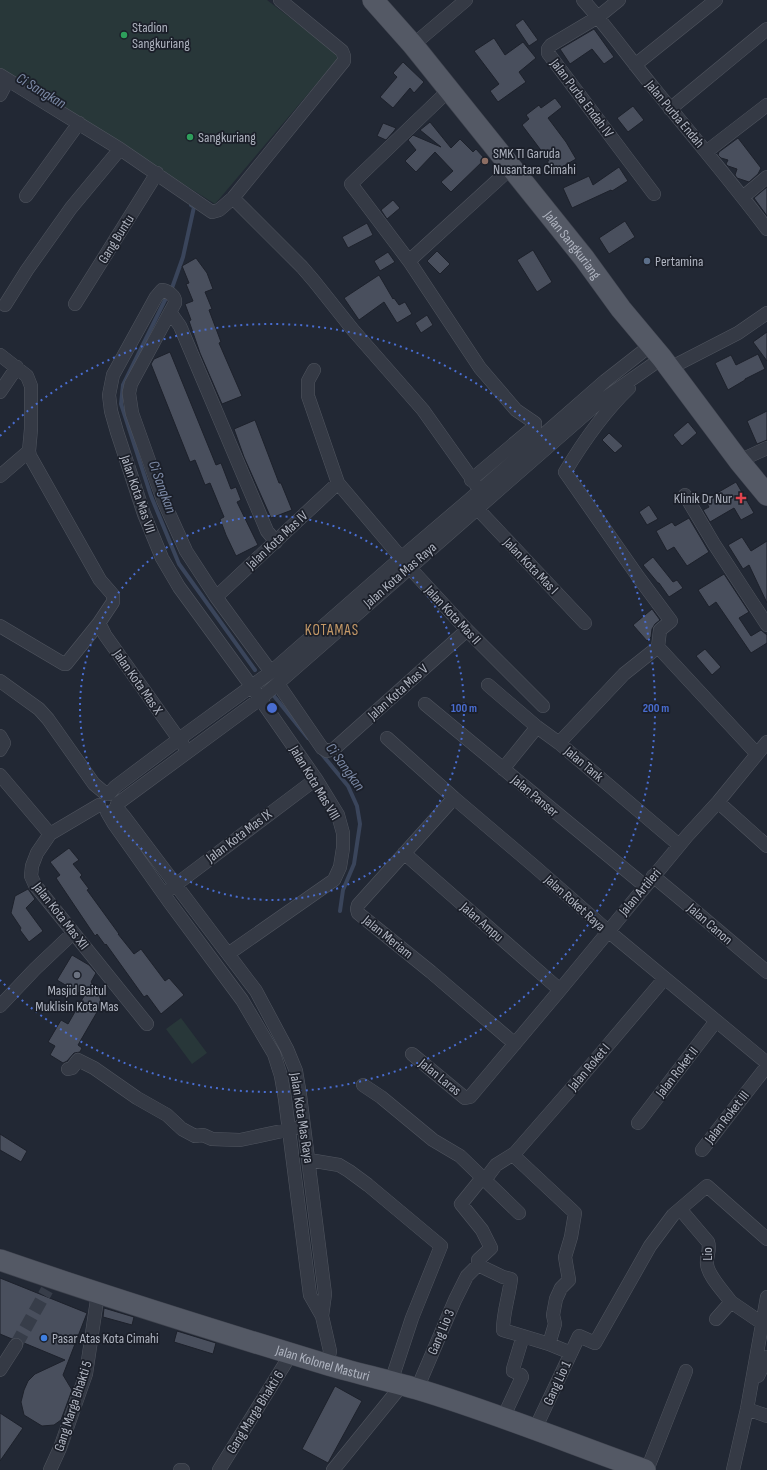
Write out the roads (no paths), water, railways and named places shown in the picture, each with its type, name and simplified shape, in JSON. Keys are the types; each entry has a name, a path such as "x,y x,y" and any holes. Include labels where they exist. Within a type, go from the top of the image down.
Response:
{"main road":[{"name":"Jalan Sangkuriang","path":"373,0 413,45 512,167 662,359 739,461 767,495"},
{"name":"Jalan Kolonel Masturi","path":"0,1260 51,1284 98,1293 327,1365 404,1385 535,1429 646,1470"}],"street":[{"path":"4,83 78,123 157,174 212,212 219,210 233,198 344,61 342,51 280,0"},
{"path":"413,45 466,0"},
{"name":"Jalan Purba Endah","path":"583,0 743,197 767,229"},
{"path":"598,17 619,0"},
{"path":"635,65 716,0"},
{"name":"Jalan Purba Endah IV","path":"598,17 551,45 548,48 548,53 654,194"},
{"path":"670,109 767,29"},
{"path":"449,90 351,184 409,261 480,368 516,410 535,423 535,426 471,480"},
{"path":"706,152 767,105"},
{"path":"26,196 78,123"},
{"path":"5,306 27,270 71,208 120,150"},
{"path":"409,261 512,167"},
{"name":"Gang Buntu","path":"74,304 157,174"},
{"path":"743,197 767,177"},
{"path":"233,198 314,281 353,330 423,410 471,480 481,490"},
{"name":"Jalan Kota Mas VII","path":"170,312 176,299 164,290 159,292 113,375 109,395 111,411 144,514 162,558 191,603 252,687"},
{"path":"271,672 216,597 186,551 163,500 132,413 129,393 131,384 170,312 180,326 268,531 276,542"},
{"path":"559,743 624,674 658,647 660,630 671,621 565,472 589,435 617,400 662,359 738,333 767,313"},
{"path":"0,355 27,376 32,390 29,451 40,474 100,580 113,595 113,602 99,624 68,663 64,664 0,626"},
{"name":"Jalan Kota Mas Raya","path":"473,505 481,490 595,398 662,359"},
{"path":"0,392 17,367"},
{"path":"314,370 308,381 308,396 338,483"},
{"name":"Jalan Kota Mas Raya","path":"327,1365 330,1351 322,1316 310,1295 281,1076 274,1054 242,1000 114,824 107,803 115,787 271,672 405,563 595,398"},
{"path":"739,461 767,448"},
{"path":"0,476 29,451"},
{"name":"Jalan Kota Mas IV","path":"216,597 338,483"},
{"name":"Jalan Kota Mas II","path":"338,483 405,563 467,630 543,706"},
{"path":"685,495 714,544 767,625"},
{"name":"Jalan Kota Mas I","path":"473,505 585,623"},
{"name":"Jalan Kota Mas Raya","path":"107,803 188,751 260,699 278,684 405,563"},
{"name":"Jalan Kota Mas X","path":"99,624 105,635 188,751"},
{"name":"Jalan Kota Mas V","path":"278,684 322,748 327,751 334,749 467,630"},
{"path":"658,647 757,754"},
{"path":"0,681 39,710 48,719 107,803"},
{"name":"Jalan Tank","path":"488,685 679,845"},
{"name":"Jalan Kota Mas VIII","path":"228,954 334,880 340,867 343,848 343,833 338,815 316,778 252,687"},
{"name":"Jalan Panser","path":"425,704 503,769 649,881"},
{"path":"503,769 537,727"},
{"path":"0,736 4,743 0,750"},
{"name":"Jalan Roket Raya","path":"387,738 454,798 664,979 767,1063"},
{"name":"Jalan Artileri","path":"468,1098 515,1044 679,845 718,802 767,742"},
{"path":"0,775 50,834"},
{"name":"Jalan Kota Mas IX","path":"164,894 175,884 316,778"},
{"name":"Jalan Meriam","path":"454,798 358,906 358,913 431,972 515,1044"},
{"path":"718,802 767,846"},
{"name":"Jalan Kota Mas Raya","path":"107,803 175,884 256,991 287,1049 296,1071 309,1160 325,1294 322,1316"},
{"name":"Jalan Kota Mas XII","path":"107,803 85,813 50,834 37,853 32,866 31,876 35,886 147,1024"},
{"name":"Jalan Ampu","path":"404,853 560,990"},
{"name":"Jalan Canon","path":"649,881 688,905 767,972"},
{"path":"0,1006 35,969 73,933"},
{"name":"Jalan Roket I","path":"483,1179 496,1165 513,1154 570,1090 664,979"},
{"name":"Jalan Roket II","path":"638,1123 716,1021"},
{"name":"Jalan Laras","path":"412,1054 465,1098 468,1098"},
{"path":"68,1069 72,1068 78,1060 94,1068 137,1098 167,1116 182,1129 195,1136 203,1135 212,1139 240,1140 304,1127"},
{"name":"Jalan Roket III","path":"702,1150 767,1066"},
{"path":"363,1084 433,1140 460,1156 519,1213"},
{"path":"513,1154 575,1213 565,1257 569,1280 561,1288 556,1299 553,1315 555,1324 549,1344"},
{"path":"309,1160 339,1165 349,1171 441,1246 412,1318 404,1385 333,1470"},
{"name":"Gang Lio 3","path":"404,1385 455,1300 467,1276 478,1265 478,1260 491,1248 482,1230 461,1204 483,1179"},
{"path":"680,1209 708,1186 713,1193 767,1239"},
{"name":"Lio","path":"680,1209 708,1242 709,1252 706,1261 708,1271 712,1278 731,1302 762,1323"},
{"name":"Gang Lio 1","path":"535,1429 579,1336 595,1344 650,1246 680,1209"},
{"path":"478,1265 503,1277 511,1279 503,1322 503,1330 549,1344 571,1353"},
{"name":"Gang Marga Bhakti 5","path":"50,1470 60,1448 86,1374 98,1293"},
{"path":"716,1319 731,1302"},
{"path":"759,1377 762,1323 766,1304"},
{"path":"503,1418 522,1377 513,1370 523,1336"},
{"path":"0,1370 16,1345"},
{"name":"Gang Marga Bhakti 6","path":"219,1470 291,1354"},
{"path":"733,1470 747,1409 767,1357"},
{"path":"646,1470 686,1371"},
{"path":"747,1409 767,1416"}],"waterway":[{"name":"Ci Sangkan","path":"172,288 183,257 194,207 191,205"},
{"name":"Ci Sangkan","path":"166,298 123,385 121,404 151,496 179,564 255,670"},
{"name":"Ci Sangkan","path":"274,696 308,738"},
{"name":"Ci Sangkan","path":"320,752 348,786 357,806 360,824 354,864 343,890 340,911"}],"tunnel":[{"path":"16,1345 47,1290"}],"place":[{"name":"Stadion Sangkuriang","path":"124,35"},
{"name":"Sangkuriang","path":"190,137"},
{"name":"SMK TI Garuda Nusantara Cimahi","path":"485,161"},
{"name":"Pertamina","path":"647,261"},
{"name":"Klinik Dr Nur","path":"741,498"},
{"name":"Masjid Baitul Muklisin Kota Mas","path":"77,975"},
{"name":"Pasar Atas Kota Cimahi","path":"44,1338"}],"district":[{"name":"KOTAMAS","path":"332,630"}]}
